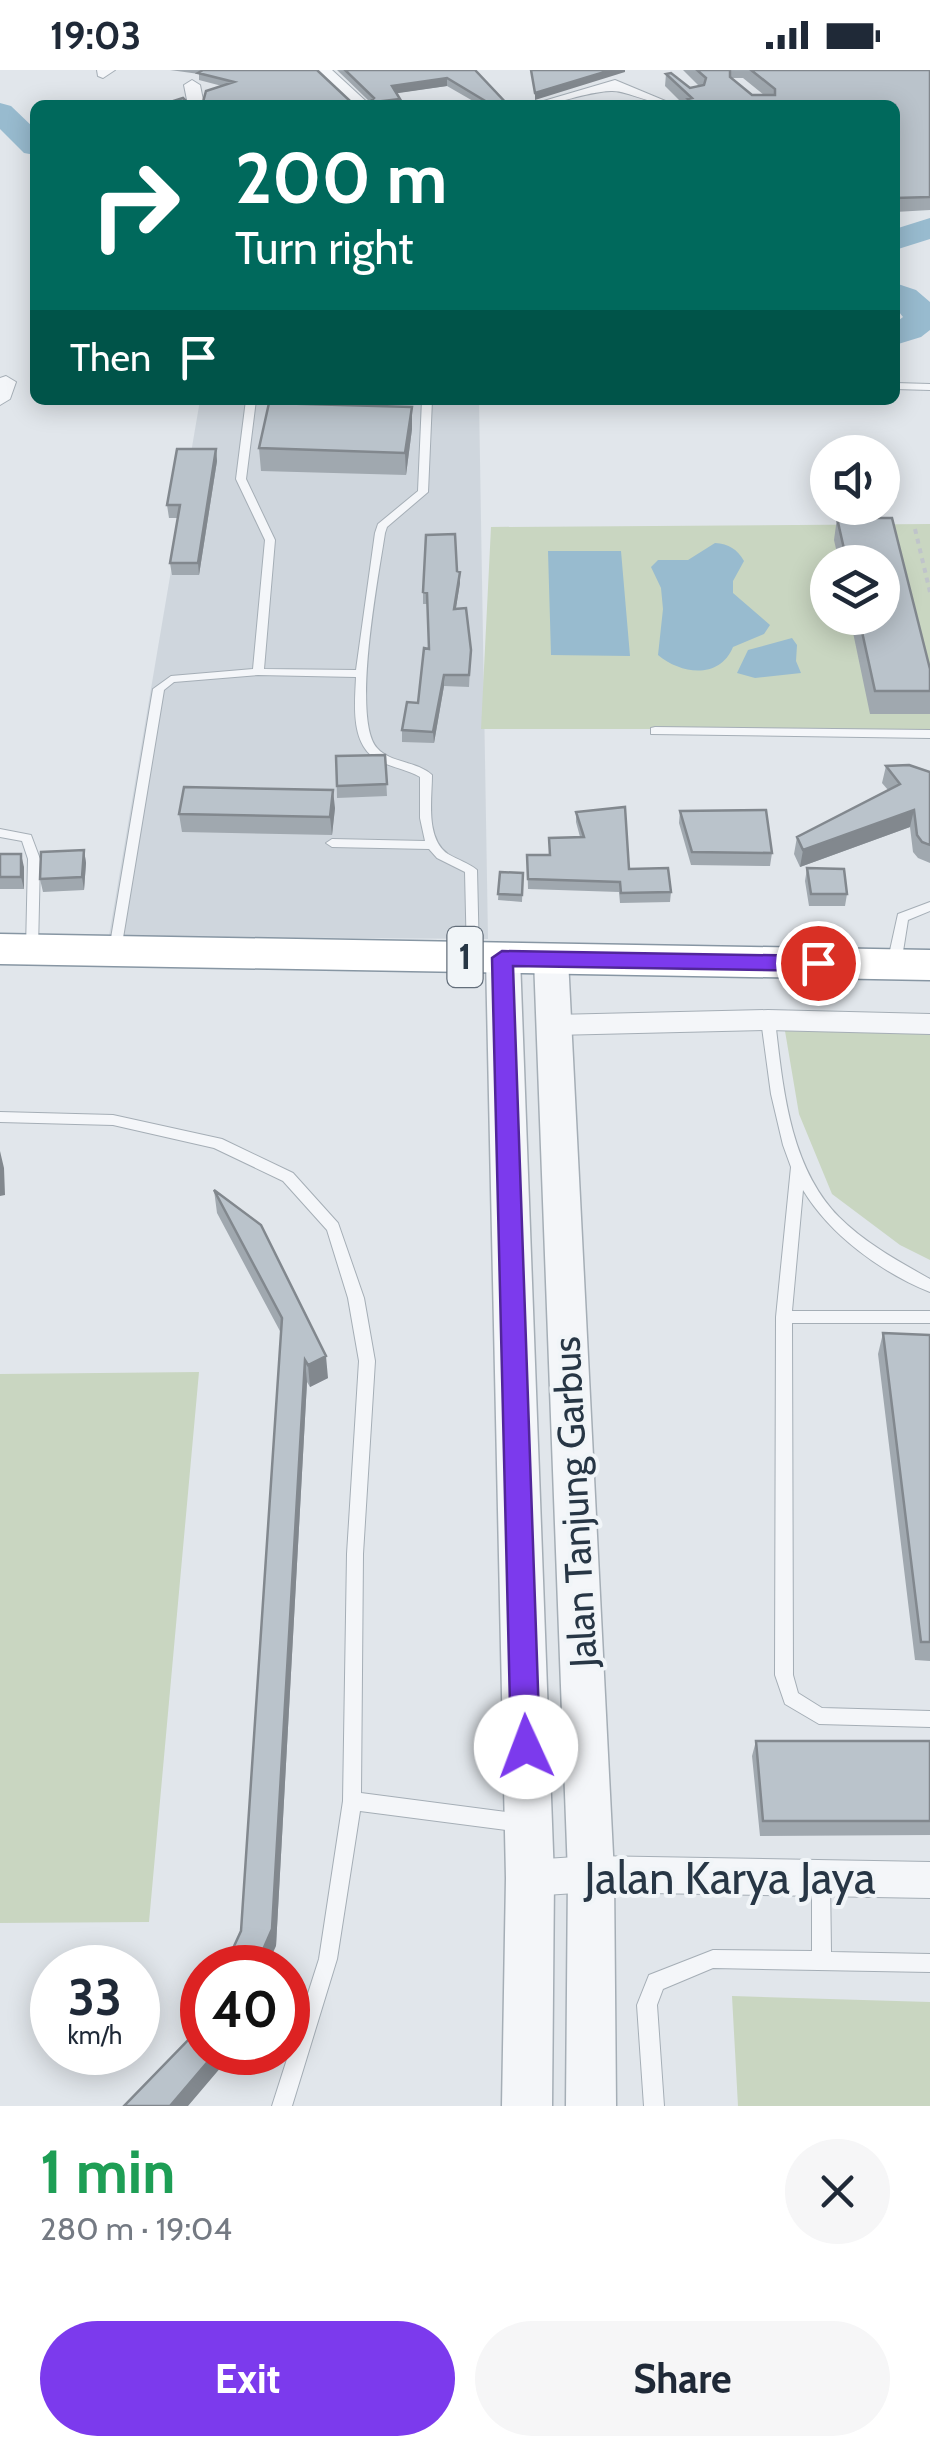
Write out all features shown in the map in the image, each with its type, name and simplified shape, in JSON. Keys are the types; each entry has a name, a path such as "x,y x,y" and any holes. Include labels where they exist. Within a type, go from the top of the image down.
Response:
{"highway":[{"name":"1","path":"11,957 115,951 493,966 552,989 930,989"},
{"name":"1","path":"11,957 493,966"},
{"name":"1","path":"552,989 912,965"}],"street":[{"path":"323,70 356,100"},
{"path":"557,100 615,85 654,100"},
{"path":"192,86 195,100"},
{"name":"Jalan Tanjung Garbus","path":"493,966 530,1878 527,2106"},
{"path":"552,989 768,1020 930,1024"},
{"name":"Jalan Tanjung Garbus","path":"552,989 591,1874 592,2106"},
{"name":"Jalan Karya Jaya","path":"530,1878 591,1874 930,1880"}],"lane":[{"path":"900,386 930,387"},
{"path":"250,405 240,479 270,540 258,672"},
{"path":"427,405 423,492 382,526 380,533 361,674 369,747 378,756 426,774 427,828 432,845 437,852 471,870 493,966"},
{"path":"115,951 158,689 171,679 258,672 361,674"},
{"path":"655,731 930,734"},
{"path":"0,833 27,838 34,859 11,957"},
{"path":"332,843 432,845"},
{"path":"912,965 902,917 930,906"},
{"path":"768,1020 777,1083 798,1167 824,1211 890,1264 930,1286"},
{"path":"0,1117 113,1120 217,1143 288,1178 333,1226 356,1298 367,1361 355,1554 352,1800 328,1959 282,2106"},
{"path":"798,1167 784,1316 784,1675 791,1698 819,1716 930,1719"},
{"path":"784,1316 930,1316"},
{"path":"352,1800 528,1824"},
{"path":"821,1878 822,1961"},
{"path":"654,2106 647,2005 656,1982 713,1959 930,1963"}],"path":[{"path":"914,529 930,592"}],"shaded area":[{"path":"199,405 479,405 488,939 109,936"}],"green space":[{"path":"930,524 930,729 481,729 491,527"},
{"path":"785,1031 930,1034 930,1260 900,1245 832,1194 799,1114"},
{"path":"199,1372 149,1922 0,1923 0,1374"},
{"path":"732,1996 930,2002 930,2106 738,2106"}],"water":[{"path":"715,543 732,548 744,561 733,581 733,593 770,625 764,634 733,647 719,665 689,670 658,655 663,609 661,588 651,567 658,560 688,560"},
{"path":"548,551 621,551 630,656 551,655"},
{"path":"792,638 797,645 796,661 801,673 755,678 737,673 748,650"}],"building":[{"path":"317,70 349,100 204,100 206,91 234,82 198,73"},
{"path":"345,70 475,70 503,100 484,100 447,78 392,86 400,99 372,100"},
{"path":"531,70 611,70 535,93"},
{"path":"697,70 730,70 730,77 752,95 775,95 775,89 751,70 930,70 930,197 900,198 900,100 689,100 692,98 666,74 671,73 690,88 704,85 706,78"},
{"path":"269,405 412,407 405,453 259,448"},
{"path":"177,449 216,449 198,563 170,563 180,505 167,505"},
{"path":"839,525 894,525 899,545 843,545"},
{"path":"455,534 460,572 454,609 466,608 471,650 469,675 444,675 433,732 402,730 407,702 418,703 424,648 429,649 427,593 423,592 426,535"},
{"path":"900,550 930,669 930,691 875,691 863,635 900,635"},
{"path":"385,755 387,784 337,786 336,756"},
{"path":"909,765 930,772 930,845 917,835 914,810 803,850 797,837 900,784 886,766"},
{"path":"184,787 333,790 330,817 179,814"},
{"path":"625,807 629,869 668,868 671,892 621,893 620,882 528,879 527,855 550,855 549,838 584,837 576,812"},
{"path":"766,810 772,853 692,852 680,811"},
{"path":"84,850 82,877 40,879 41,852"},
{"path":"0,854 21,854 21,877 0,877"},
{"path":"807,868 844,869 847,894 811,894"},
{"path":"500,872 523,873 522,895 498,894"},
{"path":"214,1190 261,1225 326,1356 308,1365 305,1360 272,1929 265,1945 235,1945 241,1931 282,1318"},
{"path":"883,1333 930,1335 930,1642 921,1642"},
{"path":"756,1741 930,1741 930,1821 763,1821"},
{"path":"180,2048 180,2075 196,2075 170,2106 124,2106 154,2075 160,2075 160,2069"}],"waterway":[{"path":"0,112 30,141"},
{"path":"900,238 930,228"},
{"path":"900,296 915,306 921,319 900,333"}],"route":[{"path":"526,1747 502,958 818,963"}]}
